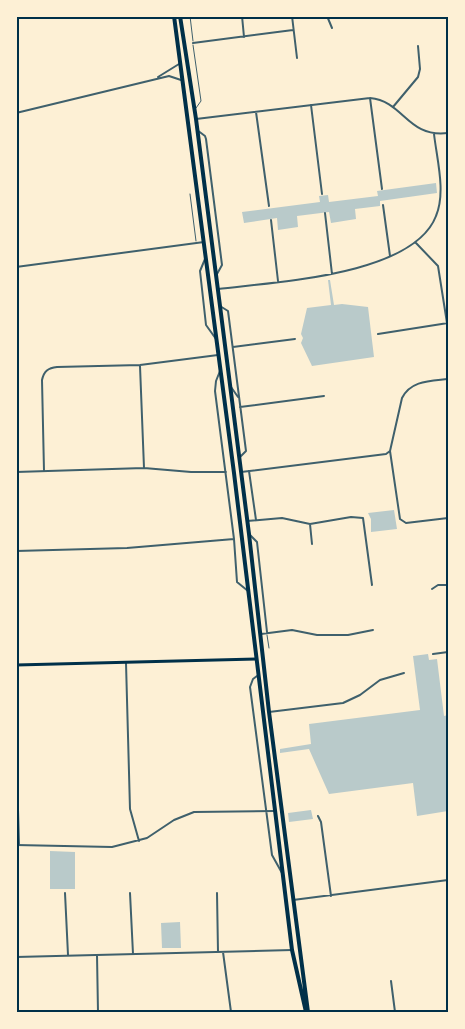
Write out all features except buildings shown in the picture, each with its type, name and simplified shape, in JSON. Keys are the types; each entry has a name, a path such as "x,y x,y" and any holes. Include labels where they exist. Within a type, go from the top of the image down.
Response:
{"main road":[{"path":"174,16 234,473 292,950 307,1012"},
{"path":"180,16 196,119 248,521 269,712 307,1012"},
{"path":"188,120 196,119"},
{"path":"196,187 203,181"},
{"path":"204,242 211,240"},
{"path":"210,290 218,289"},
{"path":"234,473 241,472"},
{"path":"248,591 255,587"},
{"path":"16,665 263,658"},
{"path":"286,901 293,900"},
{"path":"292,950 299,950"}],"street":[{"path":"242,16 244,36"},
{"path":"292,16 297,58"},
{"path":"327,16 332,28"},
{"path":"193,43 293,30"},
{"path":"393,107 418,77 420,69 418,46"},
{"path":"156,79 176,67 180,61"},
{"path":"16,113 156,79 173,76 183,82"},
{"path":"369,98 382,189"},
{"path":"196,119 369,98 380,100 393,107 421,130 434,134 448,133"},
{"path":"311,105 322,194"},
{"path":"256,112 269,206"},
{"path":"197,130 205,136 207,150 222,265 216,275"},
{"path":"218,289 332,274 390,256 416,243 429,229 439,207 440,190 434,134"},
{"path":"383,204 390,256"},
{"path":"325,213 332,274"},
{"path":"271,220 278,281"},
{"path":"16,267 204,242"},
{"path":"378,334 448,323 438,266 416,243"},
{"path":"206,258 200,271 206,325 216,339"},
{"path":"220,306 228,311 246,451 239,458"},
{"path":"232,347 296,339"},
{"path":"44,471 43,374 50,368 140,365 218,355"},
{"path":"140,365 144,468"},
{"path":"220,371 215,391 234,539 237,582 248,591"},
{"path":"448,379 419,383 404,394 390,451 400,519 405,523 448,518"},
{"path":"230,384 239,397"},
{"path":"240,407 324,396"},
{"path":"241,472 386,454 390,451"},
{"path":"16,472 144,468 226,472"},
{"path":"249,471 256,520"},
{"path":"248,521 282,518 310,524 363,518 372,585"},
{"path":"310,524 312,544"},
{"path":"249,534 257,542 267,633"},
{"path":"16,551 127,548 234,539"},
{"path":"432,589 438,585 448,585"},
{"path":"260,634 292,630 317,635 345,635 373,630"},
{"path":"433,654 448,652"},
{"path":"126,663 130,808 139,841"},
{"path":"269,712 343,703 360,695 380,680 404,673"},
{"path":"257,676 250,687 272,855 282,873"},
{"path":"16,738 18,845 112,847 139,841 174,820 194,812 274,810"},
{"path":"318,816 331,896"},
{"path":"293,900 448,880"},
{"path":"65,893 68,955"},
{"path":"130,893 133,954"},
{"path":"217,893 218,952"},
{"path":"16,957 292,950"},
{"path":"223,952 231,1012"},
{"path":"97,955 98,1012"},
{"path":"390,981 395,1012"}],"lane":[{"path":"190,16 201,101 194,110"},
{"path":"190,194 196,243"},
{"path":"267,633 268,648"}],"shaded area":[{"path":"436,183 437,193 380,201 380,206 355,209 356,219 331,223 329,212 297,216 298,227 278,230 277,218 244,223 242,212 320,202 319,196 328,195 329,202 378,196 377,191"},
{"path":"328,280 330,280 334,305 368,307 374,357 312,366 301,343 303,338 301,334 307,308 331,305"},
{"path":"394,510 397,529 371,532 371,519 368,513"},
{"path":"428,654 429,660 437,659 444,716 448,715 448,811 417,816 413,783 329,794 309,749 280,753 280,749 311,744 309,724 420,710 413,656"},
{"path":"311,810 313,819 289,822 288,813"},
{"path":"50,851 75,852 75,889 50,889"},
{"path":"180,922 181,948 162,948 161,923"}]}
